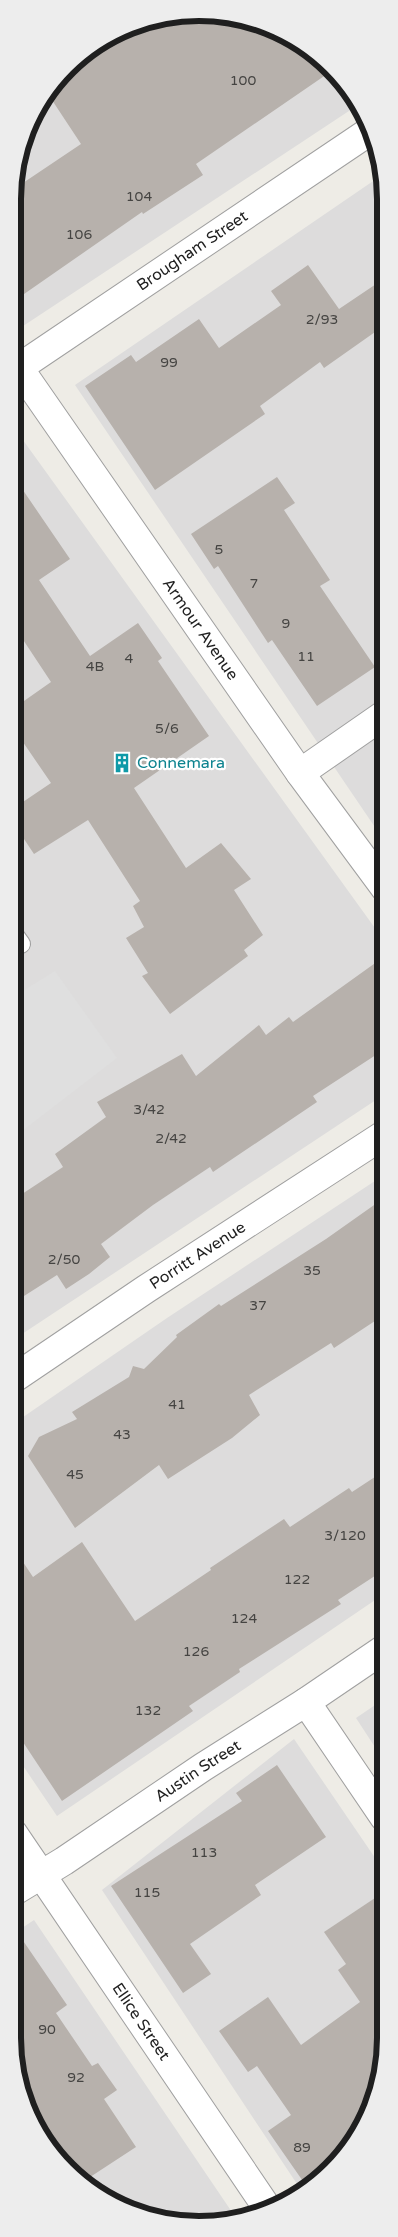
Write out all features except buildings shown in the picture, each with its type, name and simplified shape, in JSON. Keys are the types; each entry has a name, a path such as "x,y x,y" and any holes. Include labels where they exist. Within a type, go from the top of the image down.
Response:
{"street":[{"name":"Brougham Street","path":"21,367 364,135"},
{"name":"Armour Avenue","path":"21,377 300,773 377,877"},
{"path":"300,773 377,720"},
{"name":"Porritt Avenue","path":"21,1374 146,1289 377,1139"},
{"name":"Austin Street","path":"21,1887 377,1654"},
{"path":"306,1702 377,1807"},
{"name":"Ellice Street","path":"21,1845 264,2203"}],"shaded area":[{"path":"199,21 245,27 267,35 298,51 325,73 352,109 21,327 21,199 27,153 45,110 65,82 118,44 116,42 153,27 176,23"},
{"path":"375,180 377,199 377,830 75,385"},
{"path":"21,437 377,931 377,1099 21,1335"},
{"path":"55,971 117,1058 21,1132 21,1047 25,1044 21,1037 21,992"},
{"path":"377,1180 377,1599 57,1816 21,1763 21,1418 167,1318"},
{"path":"377,1704 377,1750 356,1718"},
{"path":"294,1739 377,1861 377,2038 371,2084 363,2106 347,2137 325,2164 298,2186 102,1890"},
{"path":"34,1920 232,2212 199,2216 176,2214 153,2210 131,2202 100,2186 82,2172 51,2137 35,2106 27,2084 23,2061 21,2038 21,1929"}],"place":[{"name":"Connemara","path":"122,763"}]}
